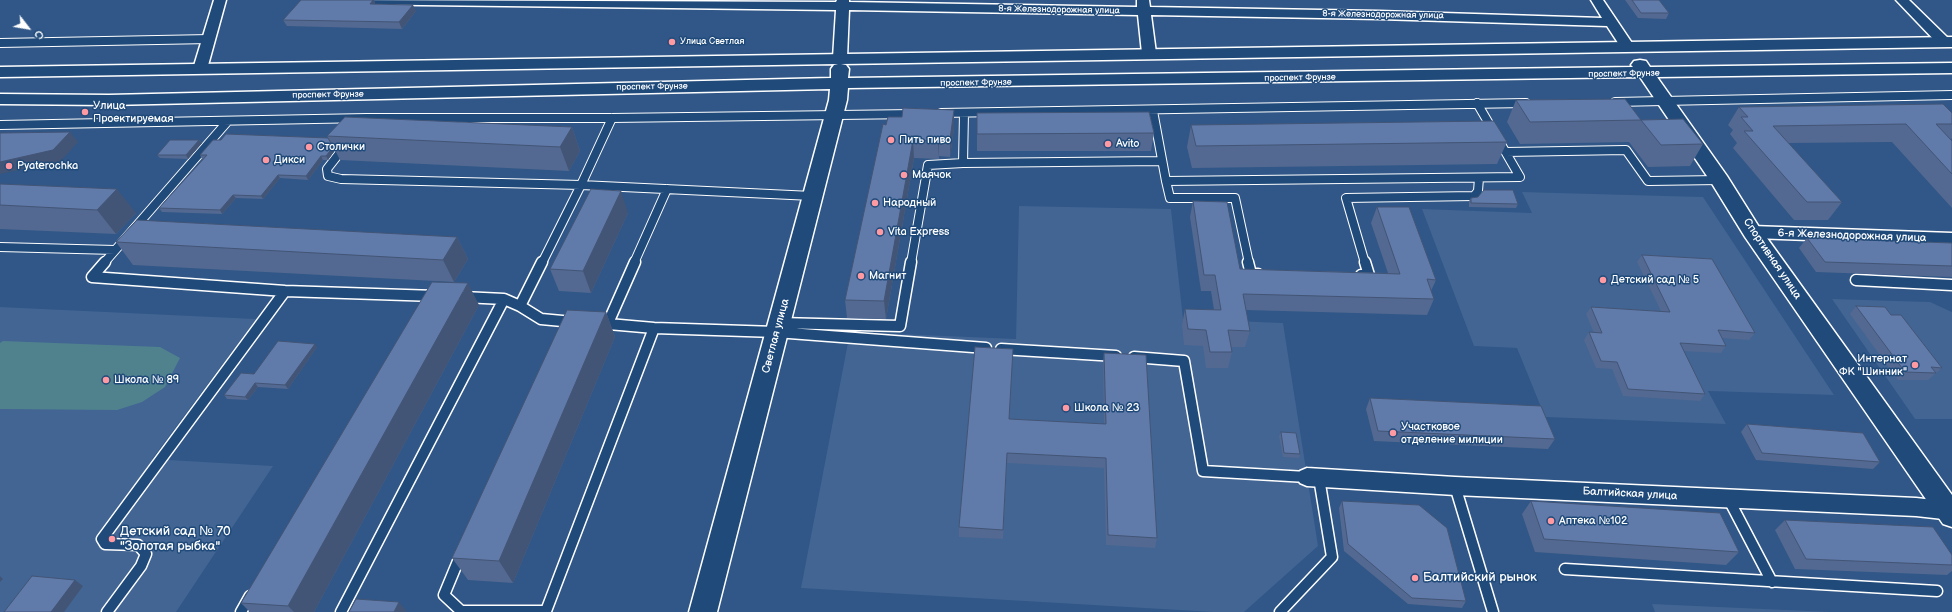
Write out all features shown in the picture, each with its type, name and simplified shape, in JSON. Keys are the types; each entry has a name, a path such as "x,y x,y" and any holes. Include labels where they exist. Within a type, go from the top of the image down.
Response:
{"main road":[{"path":"0,72 1149,53 1948,42"},
{"name":"Спортивная улица","path":"1627,46 1720,180 1752,232 1951,512"},
{"name":"Светлая улица","path":"703,612 838,100 840,58"},
{"name":"проспект Фрунзе","path":"0,99 109,100 839,84 1952,68"}],"street":[{"path":"200,69 210,39 220,0"},
{"name":"8-я Железнодорожная улица","path":"340,0 1144,6 1611,22"},
{"path":"1373,0 1379,15"},
{"name":"Спортивная улица","path":"1597,0 1627,46"},
{"path":"1902,0 1948,42"},
{"path":"840,58 843,3"},
{"path":"1144,6 1149,53"},
{"name":"6-я Железнодорожная улица","path":"1752,232 1952,239"},
{"name":"Балтийская улица","path":"1313,477 1455,486 1916,507 1951,512"}],"lane":[{"path":"0,43 210,39"},
{"path":"1603,102 1666,102 1952,95"},
{"path":"1166,181 1520,177 1477,103"},
{"path":"935,114 1532,103"},
{"path":"1153,111 1170,198 1235,198 1251,274 1267,274"},
{"path":"963,163 964,113"},
{"path":"0,125 367,118 612,118 920,114"},
{"path":"358,129 367,118"},
{"path":"520,306 581,185 612,118"},
{"path":"228,121 92,277 285,291 504,299 520,306 541,319 568,326 608,324 654,328 778,328 900,326 928,165 963,163 1162,161"},
{"path":"349,141 327,169 328,176 340,179 581,185 812,196"},
{"path":"1506,152 1626,150 1648,181 1720,180"},
{"path":"1353,275 1369,275 1346,198 1403,201 1474,196 1478,191 1479,178"},
{"path":"608,324 667,189"},
{"path":"0,247 115,250"},
{"path":"1856,280 1952,285"},
{"path":"107,612 141,566 146,554 138,545 105,544 102,539 285,291"},
{"path":"422,309 431,296"},
{"path":"341,612 504,299"},
{"path":"466,544 444,595 461,612 546,611 654,328"},
{"path":"778,328 849,339 1184,361 1203,471 1313,477 1332,557 1280,612"},
{"path":"1455,486 1493,612"},
{"path":"1728,498 1772,582"},
{"path":"1565,569 1937,591"},
{"path":"241,612 257,585"}],"shaded area":[{"name":"Детский сад № 5","path":"1522,192 1703,197 1834,395 1708,391 1726,424 1545,417 1517,348 1474,346 1422,209 1532,213"},
{"name":"Школа № 23","path":"1019,206 1171,209 1183,319 1283,323 1318,546 1244,612 1213,612 801,588 850,332 1016,339"},
{"name":"Интернат ФК \"Шинник\"","path":"1832,299 1930,302 1952,312 1952,419 1915,419"},
{"path":"0,307 256,319 152,459 273,466 176,612 0,612"},
{"path":"1652,604 1831,612 1655,612"}],"green space":[{"path":"3,341 160,347 180,358 165,387 142,402 117,410 0,409 0,343"}],"building":[{"path":"301,0 373,0 370,4 413,5 399,22 283,20"},
{"path":"1632,0 1659,0 1669,13 1641,13"},
{"path":"1625,99 1641,120 1530,122 1516,100"},
{"path":"1943,104 1952,113 1952,124 1936,124 1952,141 1952,174 1906,124 1773,126 1842,202 1807,202 1744,131 1753,131 1741,117 1748,117 1739,107"},
{"path":"903,108 954,110 950,139 939,139 938,141 913,140 884,301 845,300 883,124 886,125 888,117 902,117"},
{"path":"1149,112 1154,133 977,134 977,113"},
{"path":"345,117 572,127 560,147 327,136"},
{"path":"1683,119 1703,144 1661,145 1641,120"},
{"path":"1494,121 1507,142 1196,146 1191,125"},
{"path":"70,132 53,150 0,162 0,133"},
{"name":"Дикси","path":"226,134 328,138 333,147 326,156 321,156 306,176 278,175 261,196 233,195 220,210 159,208 207,155 200,155 213,140 221,140"},
{"path":"170,140 199,140 186,155 157,155"},
{"path":"0,184 117,189 97,210 0,205"},
{"path":"591,189 621,191 583,271 550,269"},
{"path":"1484,190 1513,190 1518,204 1471,203 1471,198 1478,197"},
{"path":"1193,201 1227,202 1240,269 1400,274 1377,207 1409,207 1436,280 1427,279 1434,299 1243,294 1250,331 1228,330 1232,352 1210,352 1206,330 1188,329 1185,309 1221,310 1215,275 1204,275"},
{"path":"137,220 457,237 443,260 116,242"},
{"path":"1807,238 1952,243 1952,266 1825,262"},
{"path":"1642,255 1712,259 1755,333 1718,330 1726,346 1680,343 1705,394 1628,389 1617,362 1601,361 1589,332 1602,333 1591,307 1670,312"},
{"path":"432,282 468,283 288,606 241,603"},
{"path":"1856,306 1885,307 1891,315 1901,315 1942,368 1931,367 1936,373 1905,372"},
{"path":"567,310 606,312 499,561 452,558"},
{"path":"278,341 315,344 285,385 255,383 245,397 224,395 241,373 254,374"},
{"path":"975,347 1013,349 1009,419 1106,424 1104,353 1146,355 1157,538 1108,535 1106,458 1007,453 1003,530 959,527"},
{"path":"1370,398 1541,406 1555,439 1378,431"},
{"path":"1747,424 1863,433 1880,462 1762,453"},
{"path":"1281,432 1296,433 1300,454 1284,453"},
{"name":"Балтийский рынок","path":"1342,501 1419,505 1447,528 1466,601 1412,598 1348,544"},
{"path":"1531,501 1720,513 1739,552 1544,539"},
{"path":"1785,520 1933,527 1952,555 1952,565 1806,559"},
{"path":"32,576 75,580 51,612 4,612"},
{"path":"356,599 399,602 394,612 349,612"}],"place":[{"name":"Улица Светлая","path":"672,42"},
{"name":"Улица Проектируемая","path":"85,112"},
{"name":"Пить пиво","path":"891,140"},
{"name":"Avito","path":"1108,144"},
{"name":"Столички","path":"309,147"},
{"name":"Дикси","path":"266,160"},
{"name":"Pyaterochka","path":"9,166"},
{"name":"Маячок","path":"904,175"},
{"name":"Народный","path":"875,203"},
{"name":"Vita Express","path":"880,232"},
{"name":"Магнит","path":"861,276"},
{"name":"Детский сад № 5","path":"1603,280"},
{"name":"Интернат ФК \"Шинник\"","path":"1915,365"},
{"name":"Школа № 89","path":"106,380"},
{"name":"Школа № 23","path":"1066,408"},
{"name":"Участковое отделение милиции","path":"1393,433"},
{"name":"Аптека №102","path":"1551,521"},
{"name":"Детский сад № 70 \"Золотая рыбка\"","path":"112,539"},
{"name":"Балтийский рынок","path":"1415,578"}]}
